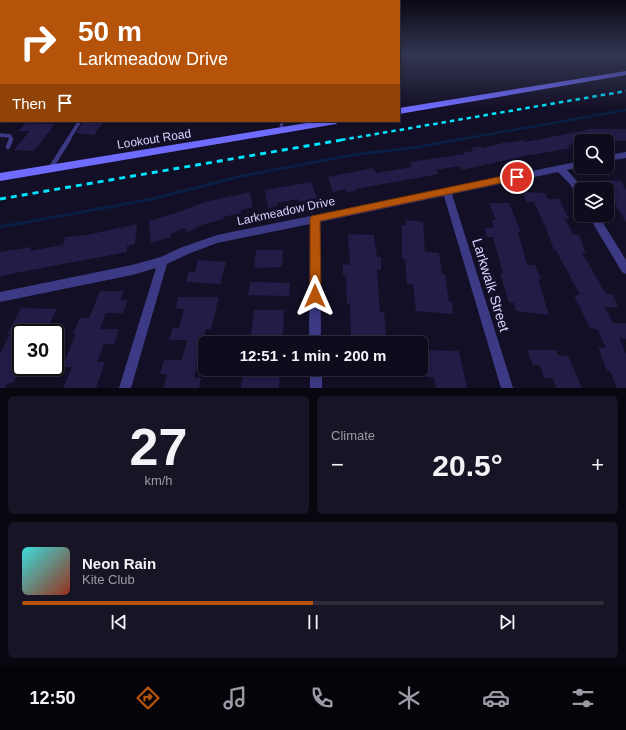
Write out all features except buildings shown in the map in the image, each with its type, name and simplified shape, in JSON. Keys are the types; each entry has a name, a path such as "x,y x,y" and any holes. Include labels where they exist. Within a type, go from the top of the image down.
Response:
{"street":[{"path":"400,111 625,73"},
{"name":"Lookout Road","path":"0,177 282,126 325,122"},
{"path":"614,157 626,156"},
{"name":"Larkmeadow Drive","path":"0,297 132,270 163,261 184,251 217,239 574,165"},
{"path":"560,168 574,184"},
{"name":"Larkwalk Street","path":"447,191 507,388"},
{"path":"315,218 315,336"},
{"path":"597,222 626,269"},
{"path":"125,388 163,261"},
{"path":"316,376 316,388"}],"lane":[{"path":"50,169 79,122"},
{"path":"0,135 10,136 11,139 8,147"}],"waterway":[{"path":"457,140 626,110"},
{"path":"0,227 147,200 242,176 352,155 418,147 462,139"}],"railway":[{"path":"341,140 626,91"},
{"path":"0,199 347,139"}],"route":[{"path":"315,296 315,218 517,177"}]}
